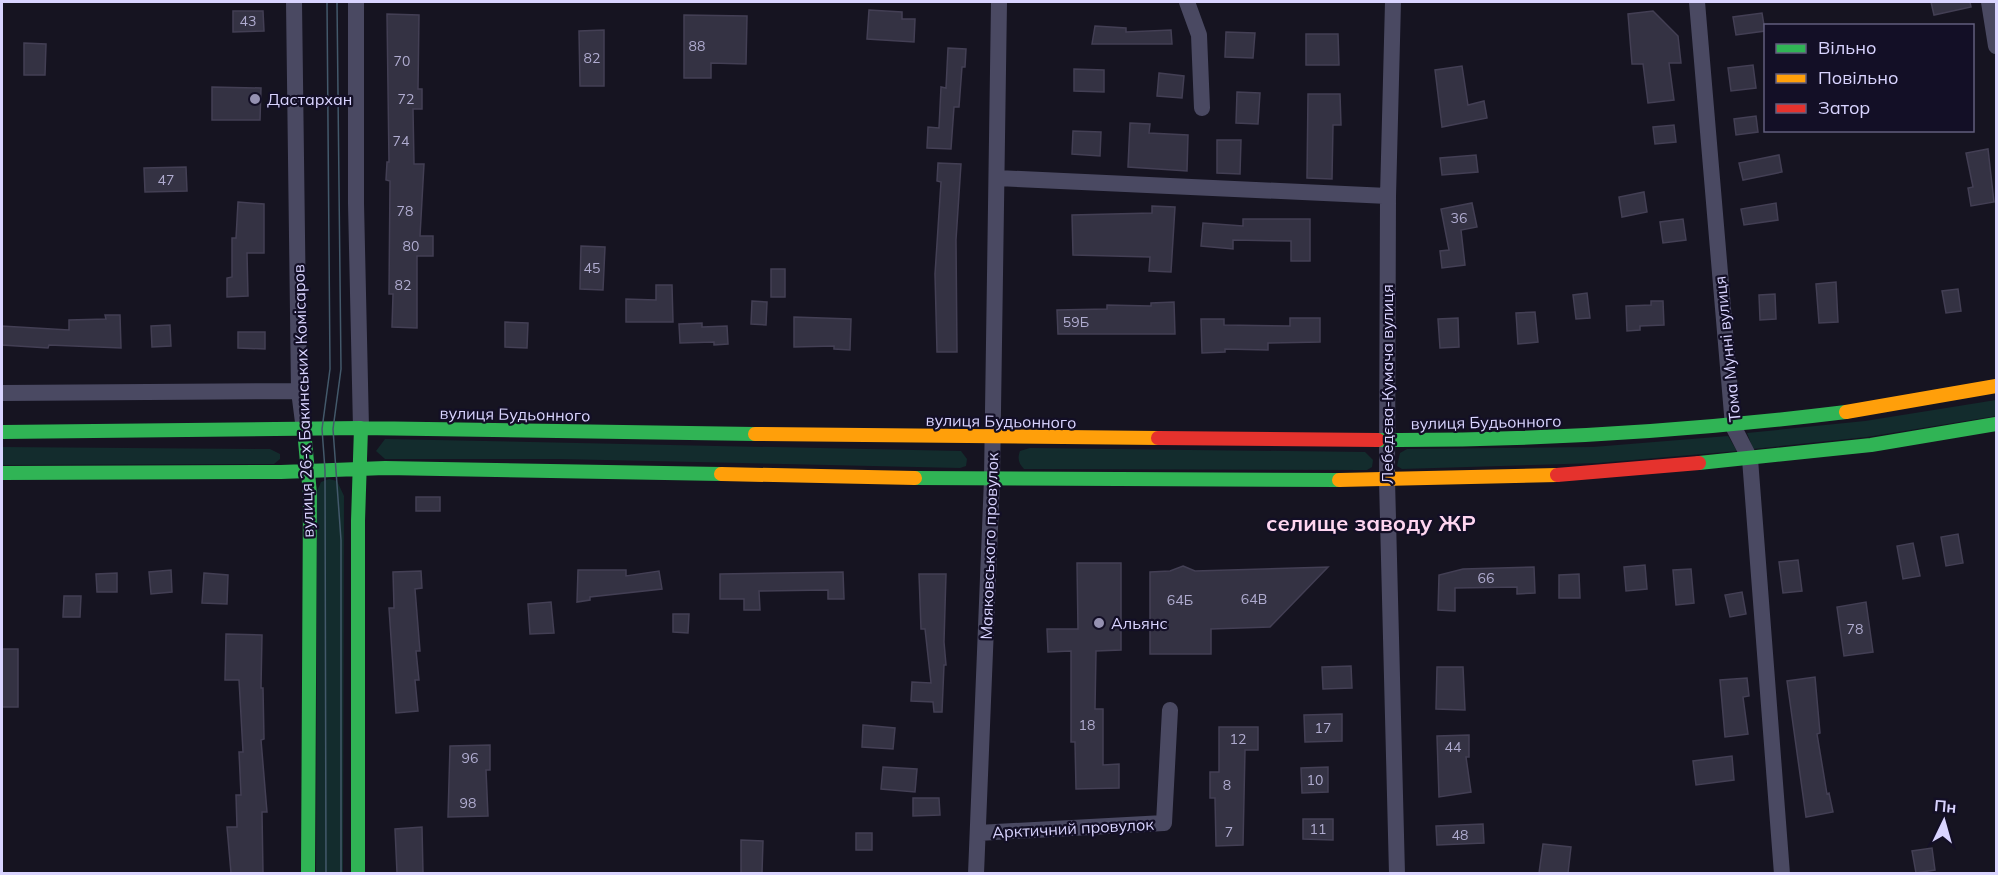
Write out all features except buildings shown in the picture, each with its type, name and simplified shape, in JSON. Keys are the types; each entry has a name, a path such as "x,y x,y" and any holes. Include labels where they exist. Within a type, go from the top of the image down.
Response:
{"main road":[{"name":"вулиця Будьонного","path":"2,432 361,428 1386,440 1582,437 1733,426 1865,410 1996,386"},
{"path":"2,472 361,469 992,478 1386,480 1576,474 1750,459 1871,445 1996,424"},
{"path":"358,873 357,521 361,428"},
{"name":"вулиця 26-х Бакинських Комісаров","path":"304,430 310,494 308,873"}],"street":[{"name":"вулиця 26-х Бакинських Комісаров","path":"294,2 299,391 304,430"},
{"path":"356,2 356,203 361,428"},
{"name":"Маяковського провулок","path":"976,873 992,478 999,2"},
{"path":"1187,2 1199,35 1202,108"},
{"name":"Лебедєва-Кумача вулиця","path":"1393,2 1388,196 1386,480 1397,873"},
{"name":"Тома Мунні вулиця","path":"1696,2 1733,426 1750,459 1782,873"},
{"path":"1989,2 1996,46"},
{"path":"997,178 1388,196"},
{"path":"2,393 299,391"},
{"name":"Арктичний провулок","path":"978,833 1164,823 1170,710"}],"green space":[{"path":"1996,400 1996,416 1867,437 1753,449 1747,433 1865,421"},
{"path":"1728,436 1737,451 1598,463 1402,469 1397,466 1400,453 1407,449 1593,447"},
{"path":"385,439 961,451 967,459 966,466 960,468 559,459 385,459 376,451"},
{"path":"2,447 270,449 280,454 280,459 274,464 2,465"},
{"path":"1030,448 1365,452 1373,460 1372,467 1367,470 1024,469 1019,461 1019,454 1020,451"},
{"path":"329,479 337,481 344,496 343,873 316,874 317,491 321,482"}],"tram line":[{"path":"326,874 325,470 322,429 330,369 327,2"},
{"path":"337,2 341,369 333,429 341,540 341,874"}],"traffic: fast":[{"path":"1378,440 1495,439 1612,434 1729,425 1846,412"},
{"path":"1699,463 1871,445 1996,424"},
{"path":"2,432 361,428 755,434"},
{"path":"358,874 358,521 361,428"},
{"path":"304,430 310,494 308,874"},
{"path":"2,473 281,472 385,468 721,474"},
{"path":"915,478 1339,480"}],"traffic: slow":[{"path":"1846,412 1996,386"},
{"path":"755,434 1158,438"},
{"path":"721,474 915,478"},
{"path":"1339,480 1557,475"}],"traffic: jam":[{"path":"1158,438 1378,440"},
{"path":"1557,475 1699,463"}],"place":[{"name":"Дастархан","path":"255,99"},
{"name":"Альянс","path":"1099,623"}],"district":[{"name":"селище заводу ЖР","path":"1371,523"}]}
